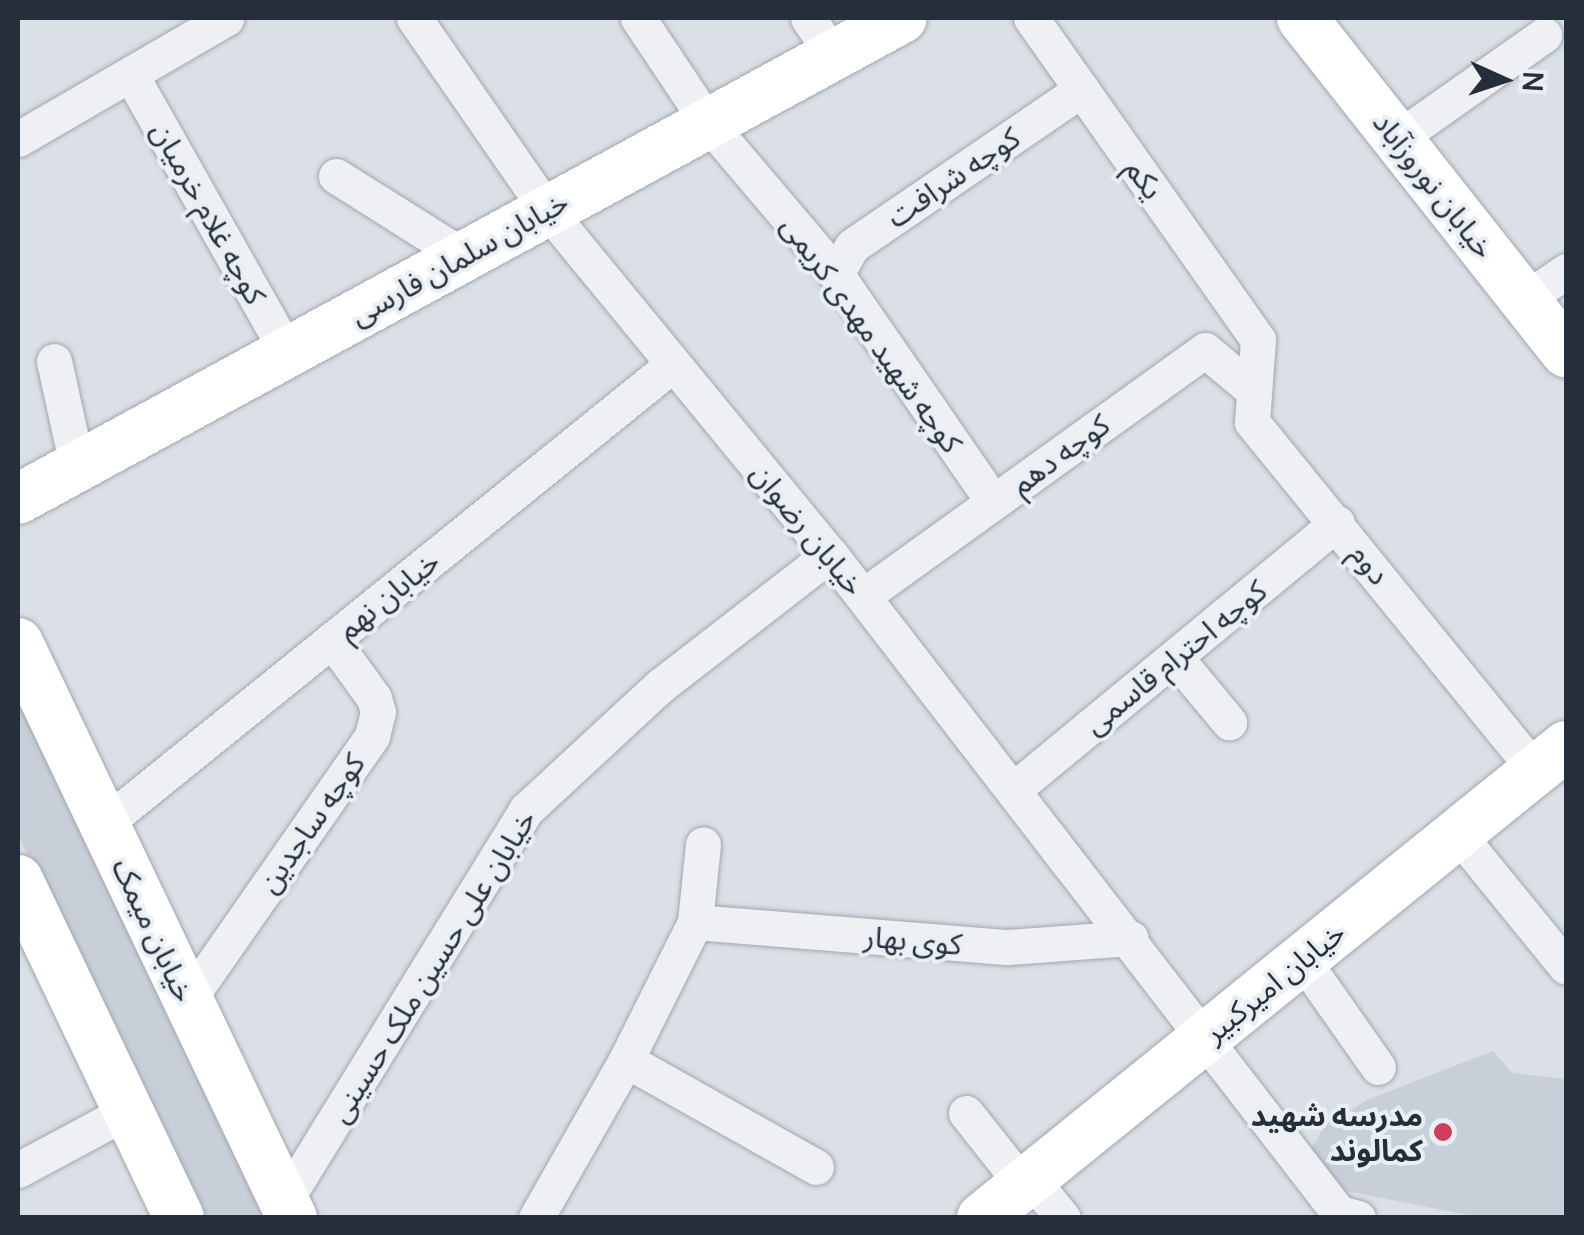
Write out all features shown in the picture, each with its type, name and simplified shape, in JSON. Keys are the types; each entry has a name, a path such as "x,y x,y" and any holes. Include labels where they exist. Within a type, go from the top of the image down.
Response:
{"street":[{"path":"18,139 227,18"},
{"name":"خیابان رضوان","path":"414,18 547,210 830,554 1344,1216"},
{"name":"کوچه شهید مهدی کریمی","path":"638,18 708,123 836,274 993,502"},
{"name":"خیابان سلمان فارسی","path":"18,499 708,123 820,36 902,18"},
{"name":"یکم","path":"1031,18 1258,340"},
{"name":"خیابان نوروزآباد","path":"1302,18 1566,352"},
{"path":"1398,138 1544,35"},
{"name":"کوچه غلام خرمیان","path":"130,75 287,352"},
{"name":"کوچه شرافت","path":"836,274 852,246 1082,89"},
{"path":"336,176 463,256"},
{"path":"1524,300 1566,271"},
{"name":"دوم","path":"1258,340 1252,422 1337,523 1551,758"},
{"name":"کوچه دهم","path":"863,596 1205,350 1254,391"},
{"path":"54,361 77,466"},
{"name":"خیابان نهم","path":"104,824 672,365"},
{"name":"کوچه احترام قاسمی","path":"1013,790 1337,523"},
{"name":"خیابان علی حسین ملک حسینی","path":"288,1210 526,810 660,686 830,554"},
{"name":"کوچه ساجدین","path":"188,1000 372,736 378,712 374,698 332,640"},
{"name":"خیابان میمک","path":"18,643 288,1210"},
{"path":"1176,657 1229,722"},
{"name":"خیابان امیرکبیر","path":"982,1218 1551,758"},
{"path":"1458,834 1566,967"},
{"path":"536,1218 626,1060 695,922 703,844"},
{"path":"18,880 179,1218"},
{"name":"کوی بهار","path":"695,922 1008,947 1131,938"},
{"path":"1302,959 1378,1067"},
{"path":"626,1060 816,1167"},
{"path":"18,1170 128,1111"},
{"path":"966,1113 1063,1218"}],"shaded area":[{"path":"18,690 272,1217 199,1217 18,835"},
{"name":"مدرسه شهید کمالوند","path":"1493,1051 1512,1073 1566,1079 1566,1217 1478,1217 1331,1188 1308,1155 1325,1125 1367,1100"}],"place":[{"name":"مدرسه شهید کمالوند","path":"1443,1132"}]}
